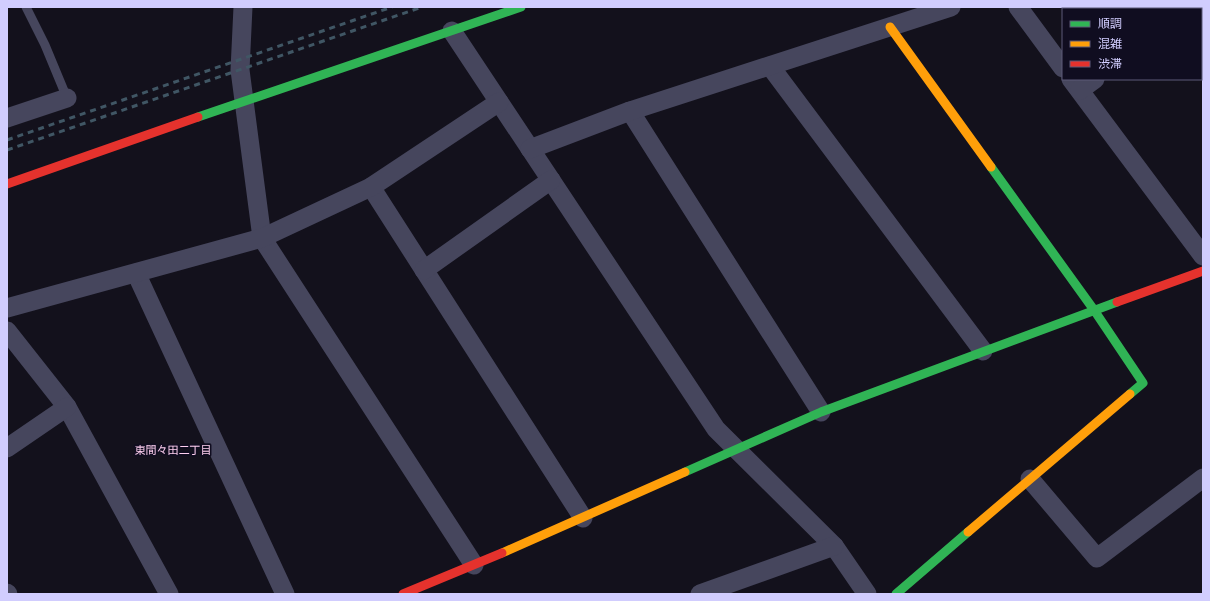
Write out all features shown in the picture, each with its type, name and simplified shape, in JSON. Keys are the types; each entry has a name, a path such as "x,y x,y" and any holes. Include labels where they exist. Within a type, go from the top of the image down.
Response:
{"street":[{"path":"243,7 240,60 262,238 474,565"},
{"path":"7,184 245,100 521,7"},
{"path":"530,150 630,111 951,7"},
{"path":"1018,7 1062,67"},
{"path":"890,28 1094,310 1143,383 896,594"},
{"path":"452,31 716,429 834,546 867,594"},
{"path":"770,66 983,350"},
{"path":"1092,80 1076,85 1203,256"},
{"path":"7,118 66,98"},
{"path":"7,308 262,238 371,187 499,102"},
{"path":"630,111 822,412"},
{"path":"424,270 551,180"},
{"path":"371,187 583,518"},
{"path":"402,594 583,518 822,412 983,350 1203,271"},
{"path":"136,273 285,594"},
{"path":"7,331 67,407 169,594"},
{"path":"7,448 67,407"},
{"path":"1030,479 1096,558 1203,478"},
{"path":"700,594 834,546"}],"lane":[{"path":"26,7 46,45 66,98"}],"railway":[{"path":"7,140 392,7"},
{"path":"7,150 422,7"}],"traffic: fast":[{"path":"198,117 521,7"},
{"path":"991,167 1094,310 1143,383 1130,394"},
{"path":"685,472 821,412 1117,302"},
{"path":"896,594 968,532"}],"traffic: slow":[{"path":"890,27 991,167"},
{"path":"968,532 1130,394"},
{"path":"502,553 685,472"}],"traffic: jam":[{"path":"7,184 198,117"},
{"path":"1117,302 1203,271"},
{"path":"403,594 502,553"}],"district":[{"name":"東間々田二丁目","path":"173,450"}]}
